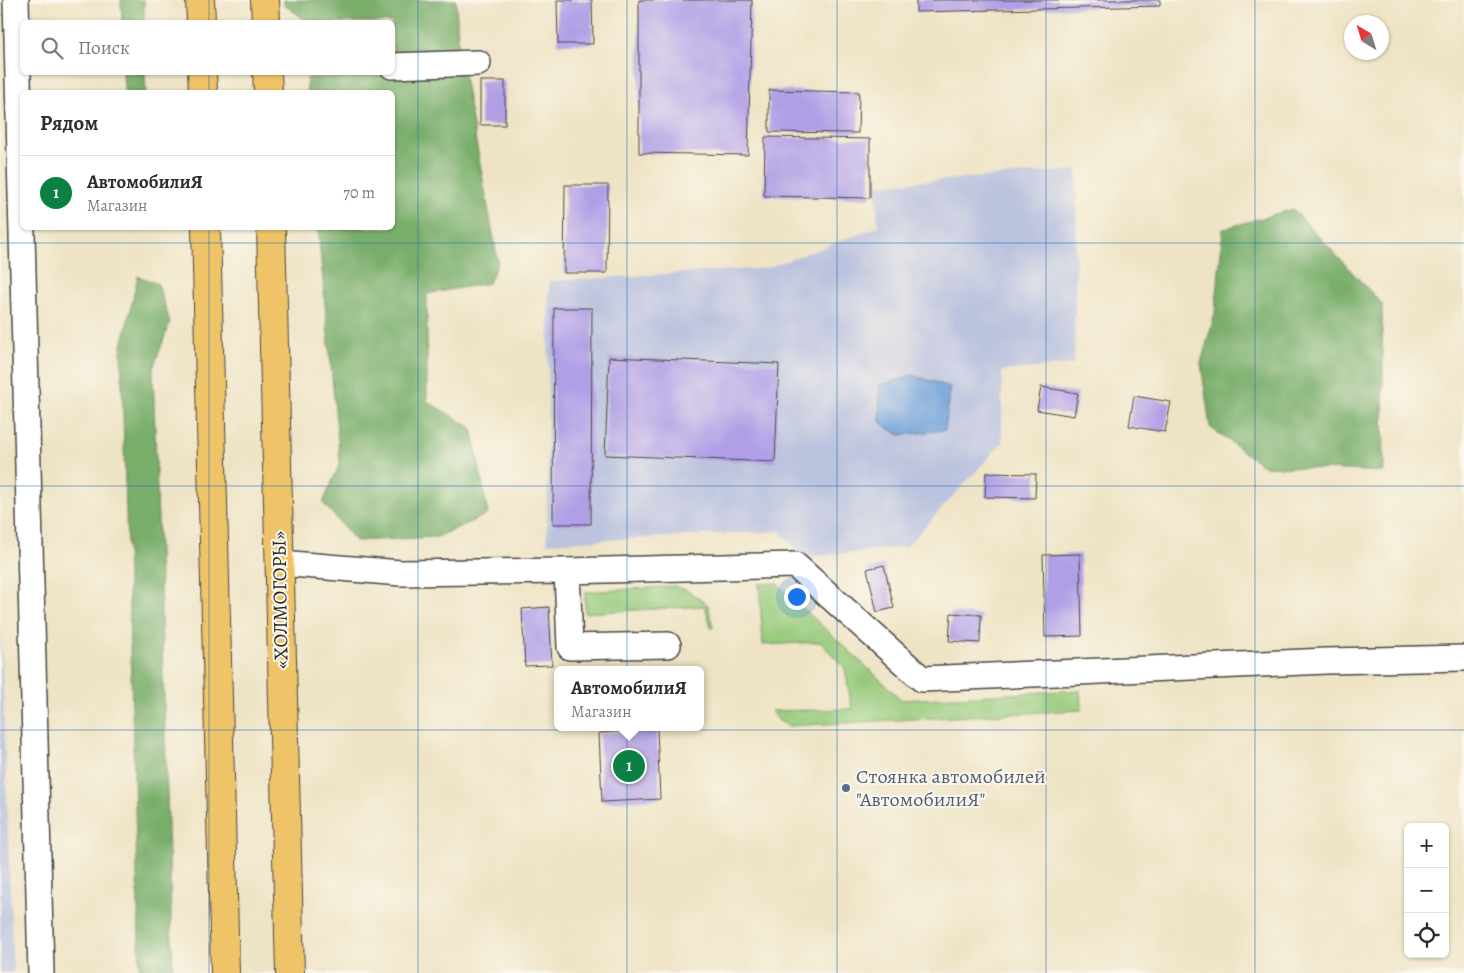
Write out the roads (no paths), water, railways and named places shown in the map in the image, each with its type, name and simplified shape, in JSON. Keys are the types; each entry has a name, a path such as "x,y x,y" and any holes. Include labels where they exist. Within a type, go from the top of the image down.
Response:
{"highway":[{"path":"200,0 201,20"},
{"path":"265,0 266,20"},
{"path":"202,75 203,90"},
{"path":"267,75 268,90"},
{"path":"206,230 224,973"},
{"name":"«ХОЛМОГОРЫ»","path":"271,230 290,973"}],"street":[{"path":"16,0 11,247 41,973"},
{"path":"395,66 478,63"},
{"path":"279,563 401,572 567,571 794,565 922,679 1318,661 1464,658"},
{"path":"567,571 570,647 668,644"}],"water":[{"path":"912,375 950,387 945,430 899,435 880,422 879,386"}],"place":[{"name":"АвтомобилиЯ","path":"629,766"},
{"name":"Стоянка автомобилей \"АвтомобилиЯ\"","path":"846,788"}]}
